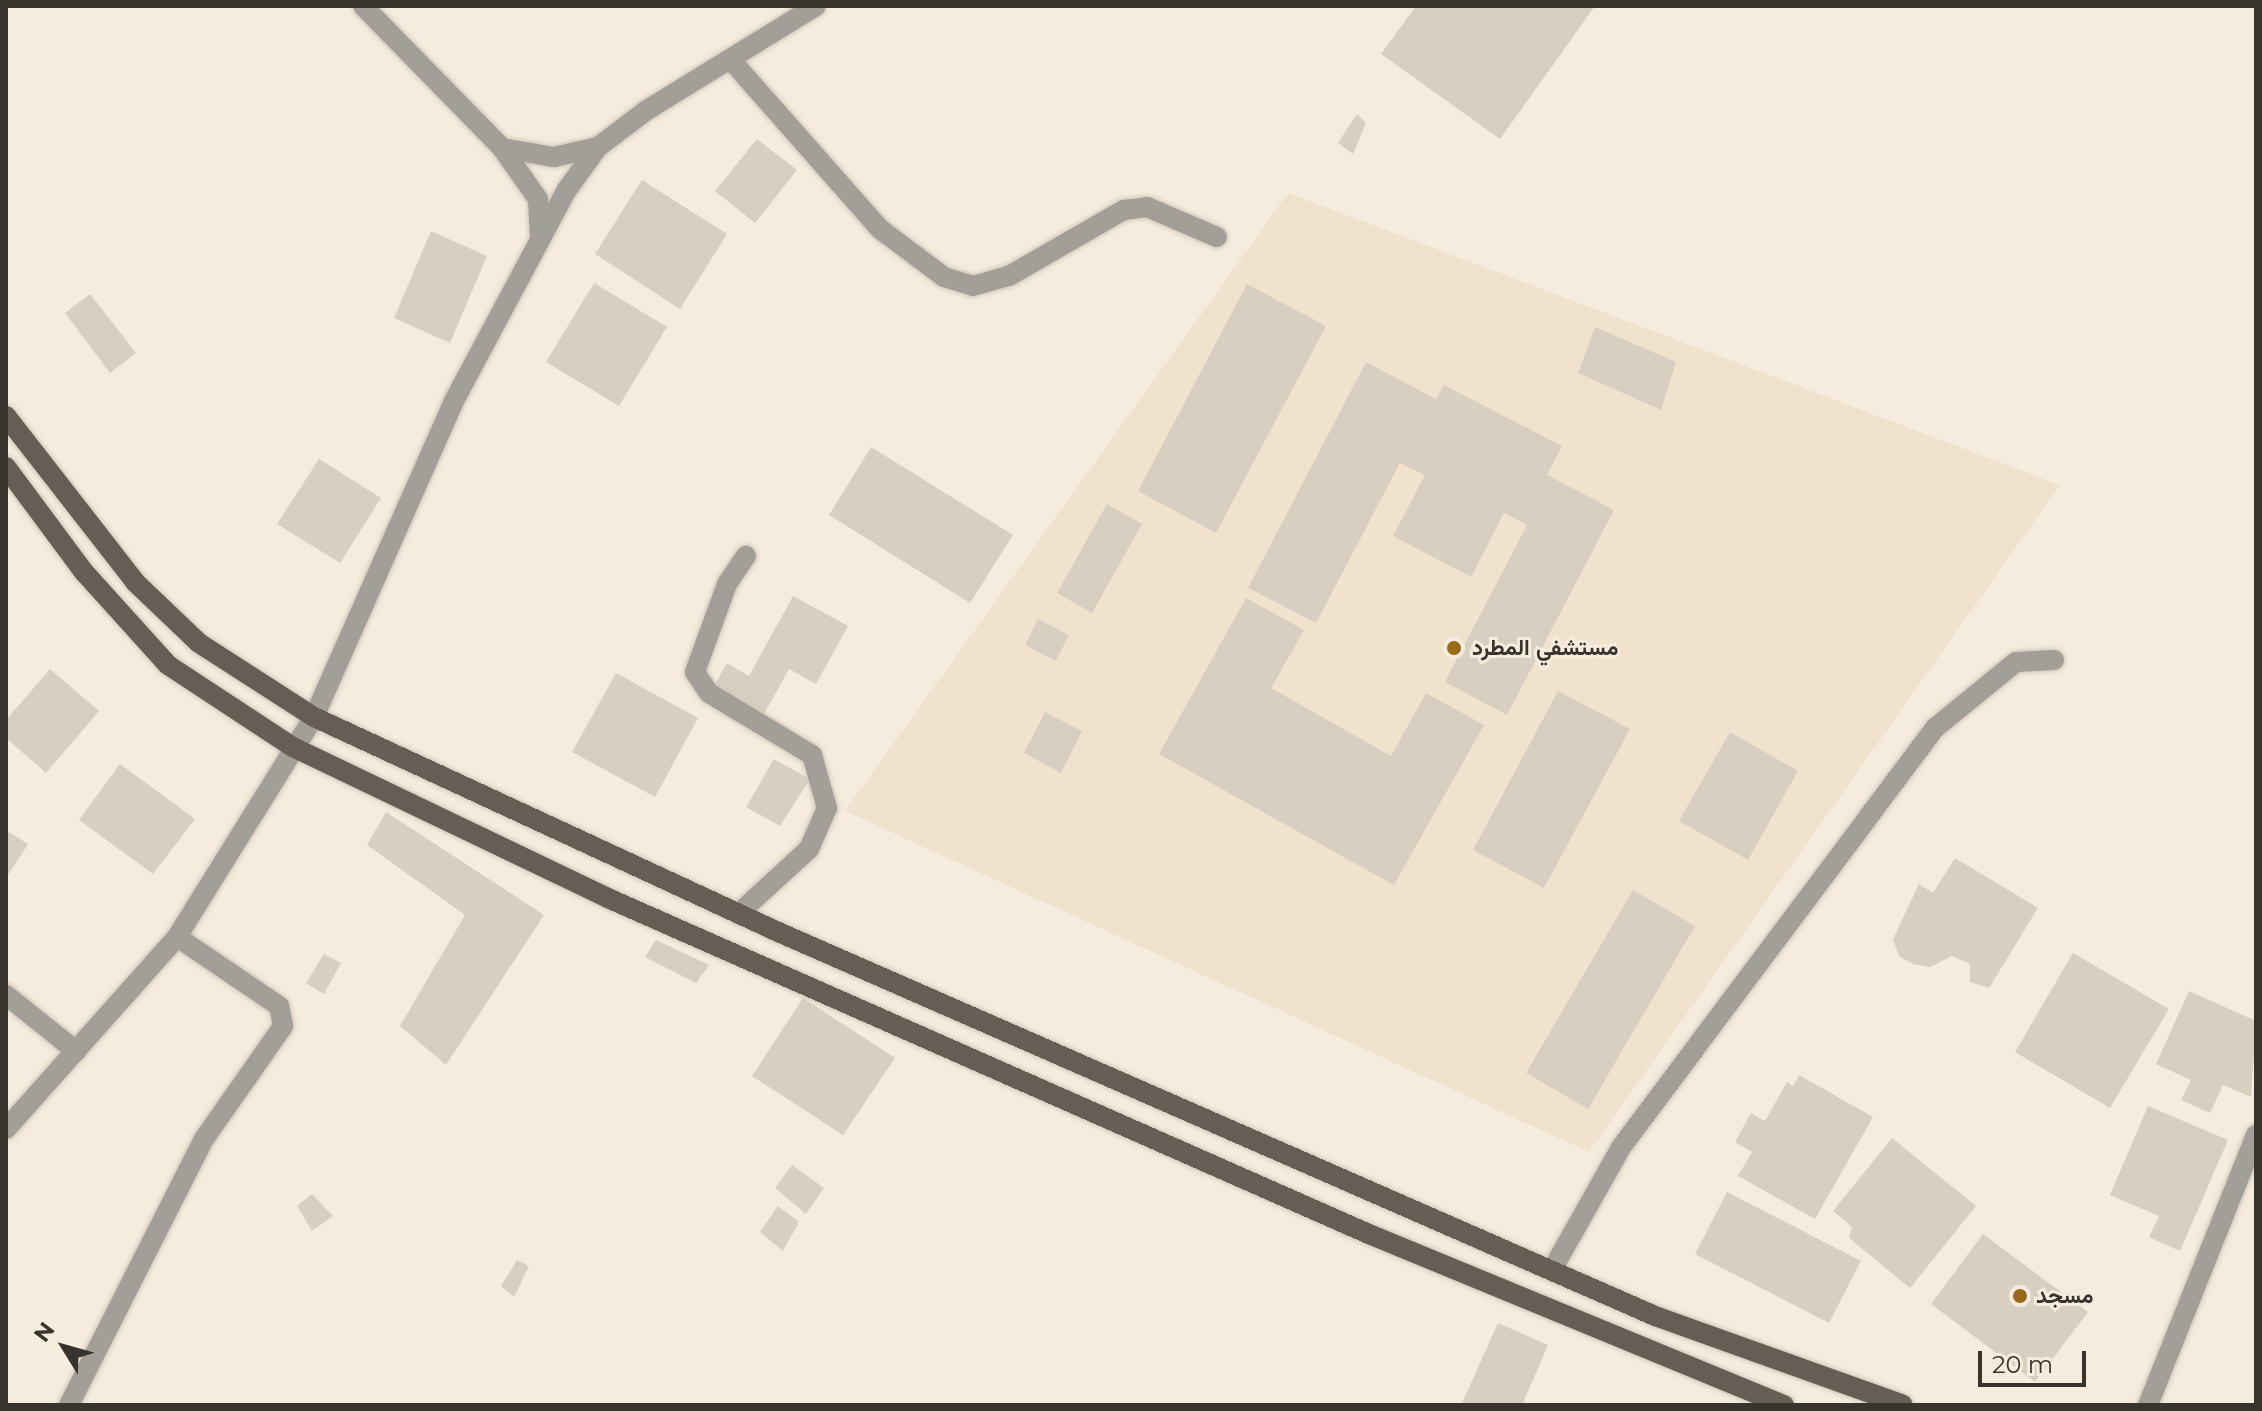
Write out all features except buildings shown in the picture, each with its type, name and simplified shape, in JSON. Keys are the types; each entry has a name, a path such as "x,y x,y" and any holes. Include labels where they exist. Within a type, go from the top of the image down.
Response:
{"main road":[{"path":"6,416 135,582 199,643 314,717 738,914 1552,1270 1757,1358 1903,1405"},
{"path":"7,469 84,572 168,665 293,747 486,843 1163,1142 1784,1405"},
{"path":"1163,1142 1177,1107"}],"street":[{"path":"363,6 502,148 538,199 541,240"},
{"path":"502,148 554,157 598,147 816,6"},
{"path":"731,60 880,229 944,277 973,286 1009,276 1124,210 1147,207 1217,237"},
{"path":"6,1129 177,937 314,717 454,401 541,240 598,147"},
{"path":"738,914 809,849 827,808 812,755 709,693 695,672 716,610 746,556"},
{"path":"1552,1270 1622,1146 1935,728 2016,662 2054,660"},
{"path":"69,1405 197,1151 283,1026 279,1006 177,937"},
{"path":"6,995 76,1051"},
{"path":"2148,1405 2256,1135"}],"shaded area":[{"name":"مستشفي المطرد","path":"1288,193 2060,485 1589,1152 845,811"}],"place":[{"name":"مستشفي المطرد","path":"1454,648"},
{"name":"مسجد","path":"2020,1296"}]}
